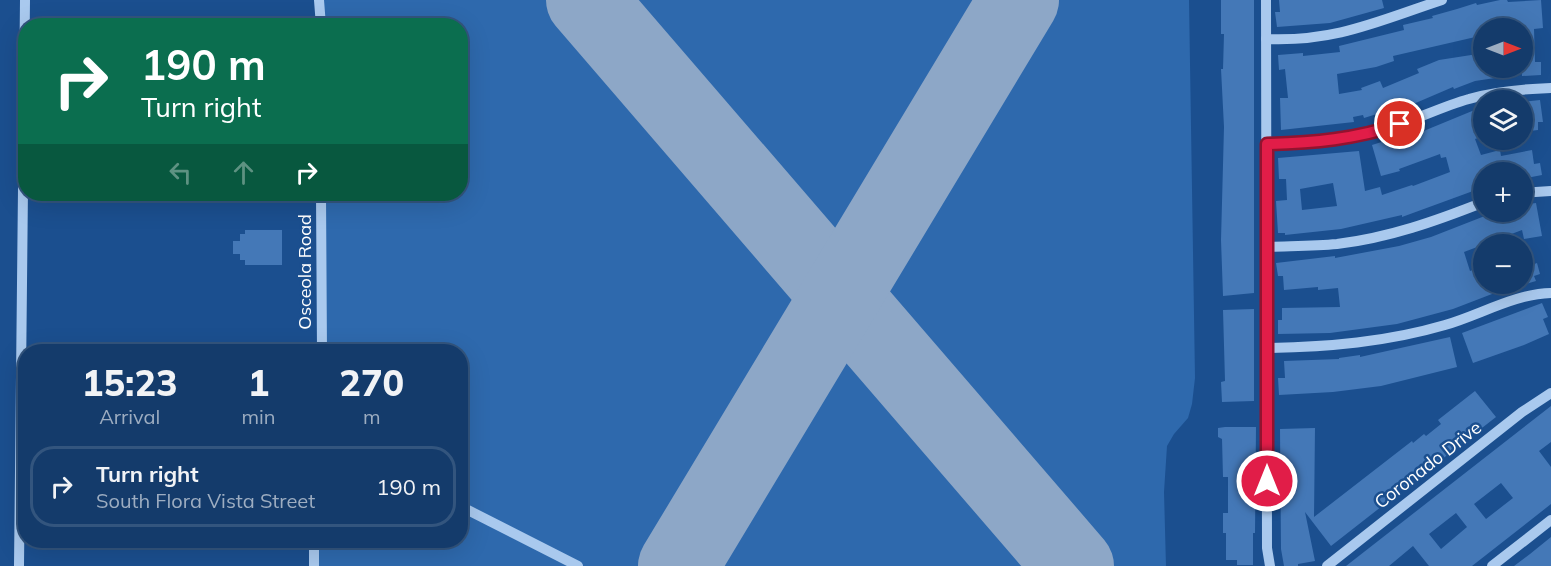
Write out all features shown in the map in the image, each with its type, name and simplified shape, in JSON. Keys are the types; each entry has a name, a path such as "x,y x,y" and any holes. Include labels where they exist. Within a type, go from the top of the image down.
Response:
{"street":[{"path":"25,0 25,18"},
{"path":"320,0 321,18"},
{"path":"1266,0 1267,548 1270,566"},
{"path":"1266,39 1305,39 1347,32 1442,0"},
{"path":"1267,144 1312,143 1346,138 1387,129 1484,95 1512,90 1551,88"},
{"path":"1533,192 1551,191"},
{"path":"21,344 23,201"},
{"name":"Osceola Road","path":"321,201 322,344"},
{"path":"1267,247 1336,244 1374,238 1423,225 1473,206"},
{"path":"1267,348 1352,344 1411,334 1467,318 1529,295 1551,293"},
{"name":"Coronado Drive","path":"1327,566 1522,412 1551,393"},
{"path":"468,510 578,566"},
{"path":"1492,566 1551,520"},
{"path":"19,548 19,566"},
{"path":"314,548 314,566"}],"shaded area":[{"path":"323,0 1189,0 1195,378 1188,418 1167,446 1164,492 1166,566 319,566 319,548 468,548 468,344 326,344 323,201 468,201 468,18 324,18"}],"building":[{"path":"1221,0 1254,0 1254,293 1223,296 1221,240 1224,127 1221,69 1223,69 1224,34 1221,34"},
{"path":"1279,0 1382,0 1384,8 1330,23 1277,27 1275,12 1280,12"},
{"path":"1500,0 1508,2 1541,0 1543,28 1534,29 1535,62 1541,62 1541,75 1533,75 1533,18 1473,18 1473,38 1393,56 1394,61 1376,67 1337,74 1339,94 1362,90 1361,88 1380,81 1383,88 1419,73 1417,69 1439,60 1473,55 1473,78 1495,78 1475,81 1454,89 1453,87 1397,111 1396,108 1364,118 1363,115 1353,117 1354,122 1281,130 1280,98 1288,98 1285,69 1279,70 1278,55 1303,53 1303,56 1340,52 1339,46 1404,30 1403,25 1433,18 1432,16 1476,3 1477,5"},
{"path":"1540,100 1543,122 1538,122 1538,130 1533,131 1533,101"},
{"path":"1473,111 1473,150 1479,150 1481,155 1500,150 1501,156 1532,150 1534,164 1540,163 1542,175 1533,177 1533,162 1473,162 1473,191 1402,217 1402,215 1341,229 1285,235 1285,233 1278,233 1276,201 1287,200 1286,179 1279,179 1278,158 1359,151 1365,191 1380,187 1382,195 1450,172 1446,157 1441,158 1440,154 1399,169 1400,171 1381,176 1372,145 1391,139 1392,144","holes":["1333,183 1337,206 1302,210 1300,189"]},
{"path":"1533,203 1536,203 1542,236 1533,238 1533,234 1523,234 1522,230 1511,234 1473,234 1473,249 1464,252 1470,271 1473,270 1473,294 1492,294 1453,309 1397,324 1330,333 1278,334 1278,320 1282,320 1282,308 1340,307 1338,288 1284,290 1283,276 1278,276 1276,263 1335,256 1335,258 1399,246 1431,237 1473,221 1533,222"},
{"path":"245,230 282,230 282,265 245,265 245,260 240,260 240,254 233,254 233,241 240,241 240,234 245,234"},
{"path":"1537,263 1540,274 1534,276 1536,281 1533,282 1533,265"},
{"path":"1542,303 1548,317 1543,319 1549,334 1473,363 1462,333"},
{"path":"1254,309 1254,401 1222,402 1221,382 1225,381 1223,310"},
{"path":"1450,337 1457,367 1381,386 1279,395 1278,378 1285,378 1284,361 1339,359 1360,355 1360,357"},
{"path":"1475,391 1496,417 1331,546 1305,512 1315,561 1298,564 1298,566 1284,566 1281,549 1280,429 1315,428 1314,517 1412,441 1413,443 1424,434 1426,436 1441,424 1438,420"},
{"path":"1551,406 1551,442 1539,451 1551,467 1551,504 1472,566 1429,566 1413,546 1389,566 1346,566","holes":["1501,483 1513,498 1486,519 1474,504","1456,513 1467,527 1441,549 1429,534"]},
{"path":"1256,427 1253,565 1237,565 1237,560 1226,560 1223,513 1228,513 1228,477 1223,477 1222,439 1218,437 1218,428"},
{"path":"1551,537 1551,566 1514,566 1530,554"}],"runway":[{"path":"586,0 1074,566"},
{"path":"678,566 1019,0"}],"route":[{"path":"1267,481 1267,144 1337,140 1400,124"}]}
